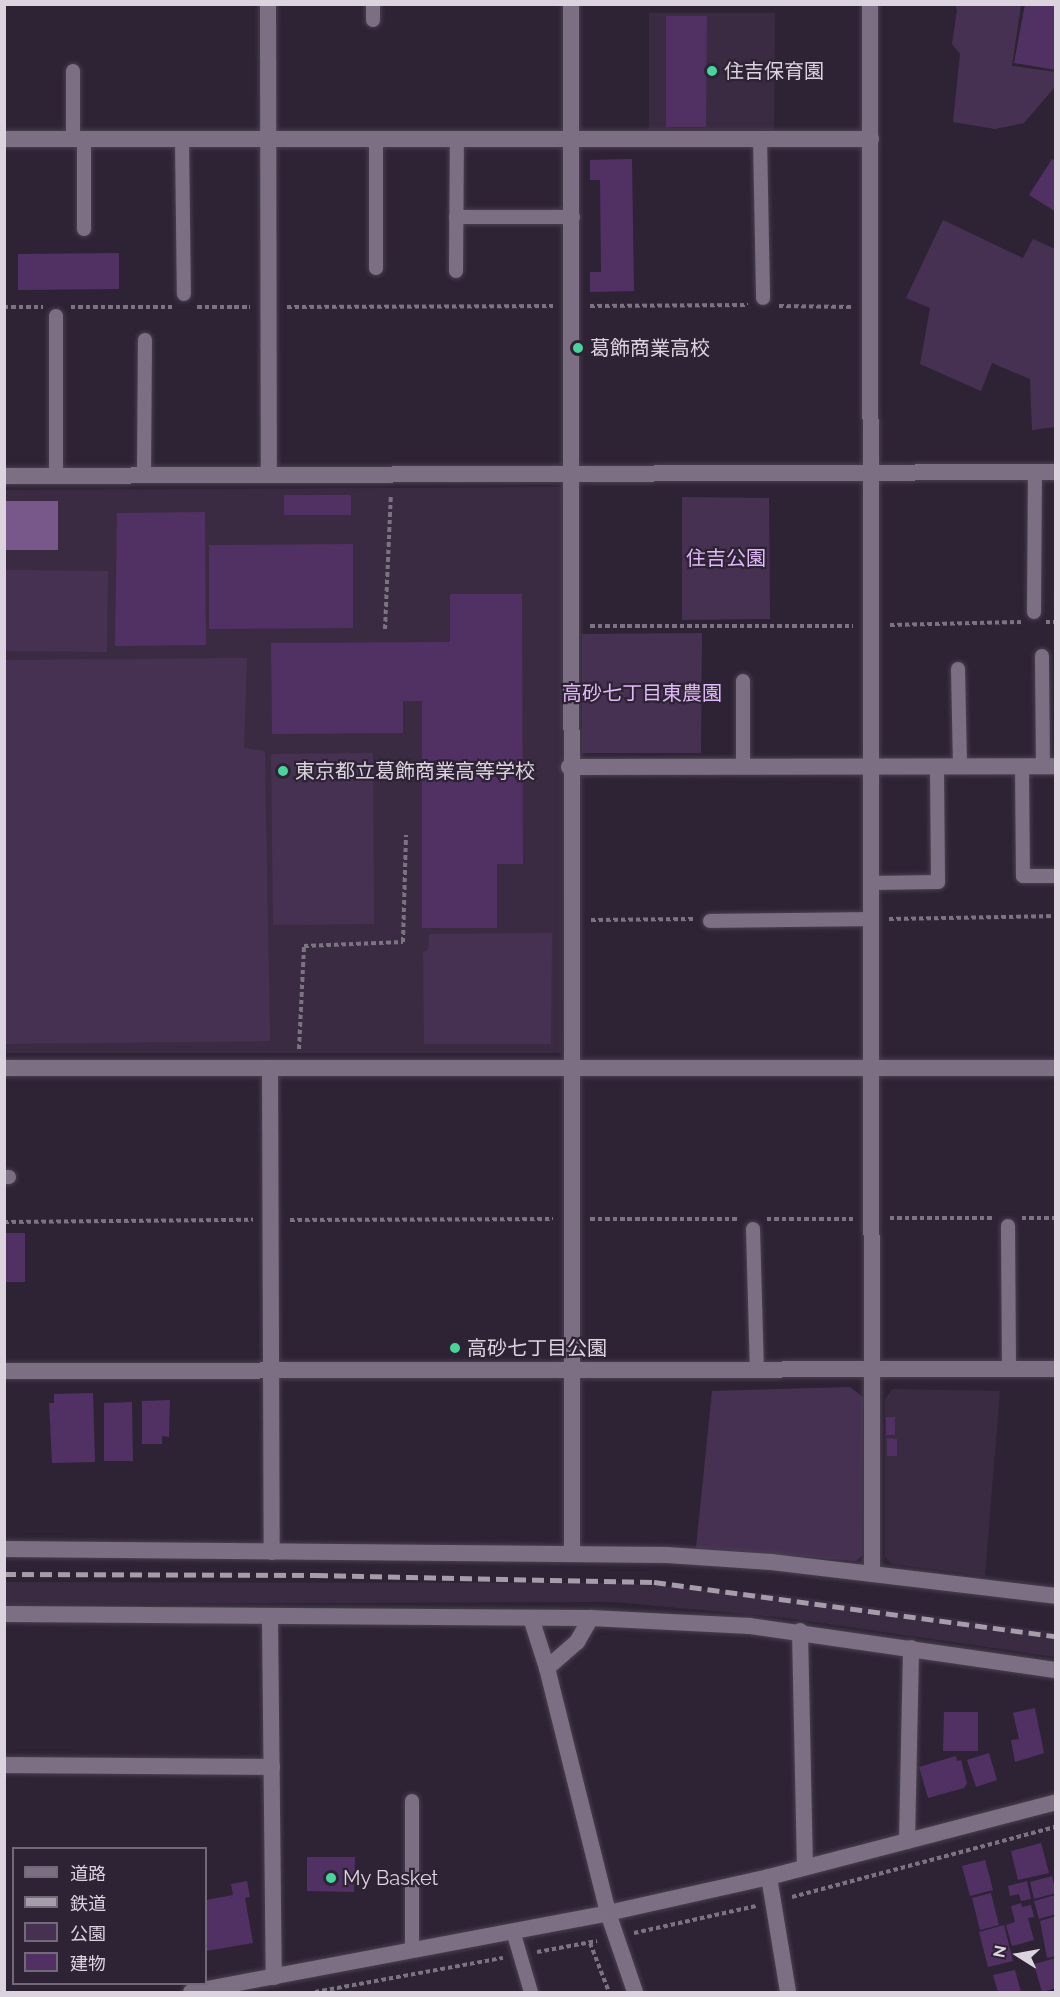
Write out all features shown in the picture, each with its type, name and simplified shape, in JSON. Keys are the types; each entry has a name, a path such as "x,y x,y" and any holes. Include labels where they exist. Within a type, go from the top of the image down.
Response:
{"street":[{"path":"268,4 269,475"},
{"path":"570,4 573,217 568,626 572,1553"},
{"path":"870,4 872,1573"},
{"path":"4,139 871,139"},
{"path":"4,476 571,474 869,476 1056,472"},
{"path":"569,767 1049,766"},
{"path":"4,1068 1056,1068"},
{"path":"270,1068 272,1552"},
{"path":"4,1371 1056,1369"},
{"path":"4,1549 572,1553 690,1557 872,1573 1056,1596"},
{"path":"4,1614 270,1618 591,1618 800,1631 1056,1670"},
{"path":"270,1618 274,1977"},
{"path":"531,1618 547,1668 608,1913 635,1992"},
{"path":"547,1668 577,1642 591,1618"},
{"path":"800,1631 805,1866"},
{"path":"907,1840 911,1648"},
{"path":"4,1766 272,1767"},
{"path":"190,1992 218,1990 274,1977 608,1913 769,1877 1056,1802"},
{"path":"769,1877 788,1992"}],"lane":[{"path":"372,4 373,20"},
{"path":"73,71 84,229"},
{"path":"456,272 457,138"},
{"path":"760,138 763,303"},
{"path":"376,139 376,268"},
{"path":"182,140 185,300"},
{"path":"456,217 573,217"},
{"path":"51,311 56,477"},
{"path":"144,476 145,340"},
{"path":"1034,612 1035,472"},
{"path":"1042,656 1049,766"},
{"path":"958,669 960,767"},
{"path":"743,681 743,767"},
{"path":"1022,766 1023,876 1056,876"},
{"path":"870,883 938,882 937,767"},
{"path":"710,921 870,919"},
{"path":"1008,1221 1009,1369"},
{"path":"753,1230 757,1368"},
{"path":"412,1801 412,1950"},
{"path":"513,1931 531,1992"}],"path":[{"path":"185,300 269,307 763,303 856,308"},
{"path":"4,307 51,311"},
{"path":"68,307 175,307"},
{"path":"385,628 391,475"},
{"path":"568,626 871,626 1056,622"},
{"path":"301,1068 304,946 404,942 405,835"},
{"path":"870,919 1056,916"},
{"path":"569,920 710,921"},
{"path":"764,1219 1008,1221 1056,1218"},
{"path":"4,1222 742,1219"},
{"path":"590,1942 609,1992"}],"shaded area":[{"name":"住吉保育園","path":"649,13 775,13 774,130 649,130"},
{"name":"東京都立葛飾商業高等学校","path":"562,487 561,1053 5,1053 4,490"},
{"path":"5,501 58,501 58,550 5,550"},
{"path":"892,1389 1000,1391 985,1576 892,1564 885,1557 885,1399"},
{"path":"5,1582 616,1583 785,1595 1055,1632 1055,1657 787,1618 614,1602 5,1604"}],"green space":[{"path":"955,4 1021,5 1012,66 1056,72 1054,88 1024,123 995,129 953,122 960,54 952,44 957,10"},
{"path":"943,220 1023,258 1033,239 1055,249 1055,427 1032,430 1030,379 992,363 981,391 920,364 930,308 906,298"},
{"name":"住吉公園","path":"682,497 769,498 770,619 682,620"},
{"path":"5,570 108,571 107,652 5,651"},
{"name":"高砂七丁目東農園","path":"702,633 701,753 582,753 582,634"},
{"path":"247,658 244,748 265,751 270,1041 5,1044 5,660"},
{"path":"373,753 374,924 273,925 271,754"},
{"path":"552,933 551,1044 424,1044 423,952 428,950 429,934"},
{"path":"850,1387 863,1397 862,1556 856,1561 696,1548 712,1391"}],"building":[{"path":"1025,4 1056,4 1056,70 1014,63"},
{"path":"666,16 707,16 706,127 666,127"},
{"path":"632,159 634,291 590,292 590,272 601,272 600,180 590,180 590,160"},
{"path":"1052,159 1056,161 1056,212 1029,195"},
{"path":"119,253 119,289 18,290 18,254"},
{"path":"284,495 351,495 351,515 284,515"},
{"path":"205,512 206,645 115,646 117,513"},
{"path":"353,544 353,628 209,629 209,545"},
{"path":"450,594 522,594 523,864 497,864 497,928 422,928 422,701 403,701 403,733 272,734 271,643 450,642"},
{"path":"4,1233 25,1233 25,1282 4,1282"},
{"path":"93,1393 95,1462 52,1463 49,1403 54,1403 54,1394"},
{"path":"170,1400 169,1437 162,1436 162,1444 142,1444 142,1401"},
{"path":"132,1402 133,1461 104,1461 104,1403"},
{"path":"886,1417 895,1417 895,1435 886,1435"},
{"path":"887,1438 897,1439 897,1456 887,1456"},
{"path":"1035,1708 1044,1753 1015,1762 1011,1740 1019,1739 1013,1713"},
{"path":"944,1712 978,1712 978,1751 943,1751"},
{"path":"989,1753 997,1780 976,1787 967,1760"},
{"path":"956,1756 957,1761 961,1760 967,1783 964,1788 928,1798 919,1767"},
{"path":"1041,1843 1049,1873 1018,1880 1011,1851"},
{"path":"307,1857 355,1857 354,1892 307,1891"},
{"path":"985,1860 993,1890 970,1896 962,1866"},
{"path":"1052,1876 1056,1893 1034,1899 1030,1882"},
{"path":"247,1881 250,1897 245,1898 253,1943 207,1951 207,1900 233,1895 231,1884"},
{"path":"1027,1881 1031,1899 1021,1901 1019,1894 1010,1896 1008,1886"},
{"path":"991,1893 999,1925 980,1930 972,1898"},
{"path":"1056,1895 1056,1914 1039,1919 1034,1901"},
{"path":"1021,1903 1022,1907 1031,1905 1034,1917 1028,1918 1034,1940 1012,1946 1006,1925 1015,1922 1011,1906"},
{"path":"1056,1916 1056,1956 1047,1958 1040,1921"},
{"path":"1004,1925 1013,1961 988,1967 979,1932"},
{"path":"1056,1958 1056,1988 1042,1992 1034,1964"},
{"path":"1015,1970 1021,1992 998,1992 993,1975"}],"railway":[{"path":"4,1574 316,1575 654,1582 1056,1636"}],"place":[{"name":"住吉保育園","path":"712,71"},
{"name":"葛飾商業高校","path":"578,348"},
{"name":"東京都立葛飾商業高等学校","path":"283,771"},
{"name":"高砂七丁目公園","path":"455,1348"},
{"name":"My Basket","path":"331,1878"}]}
